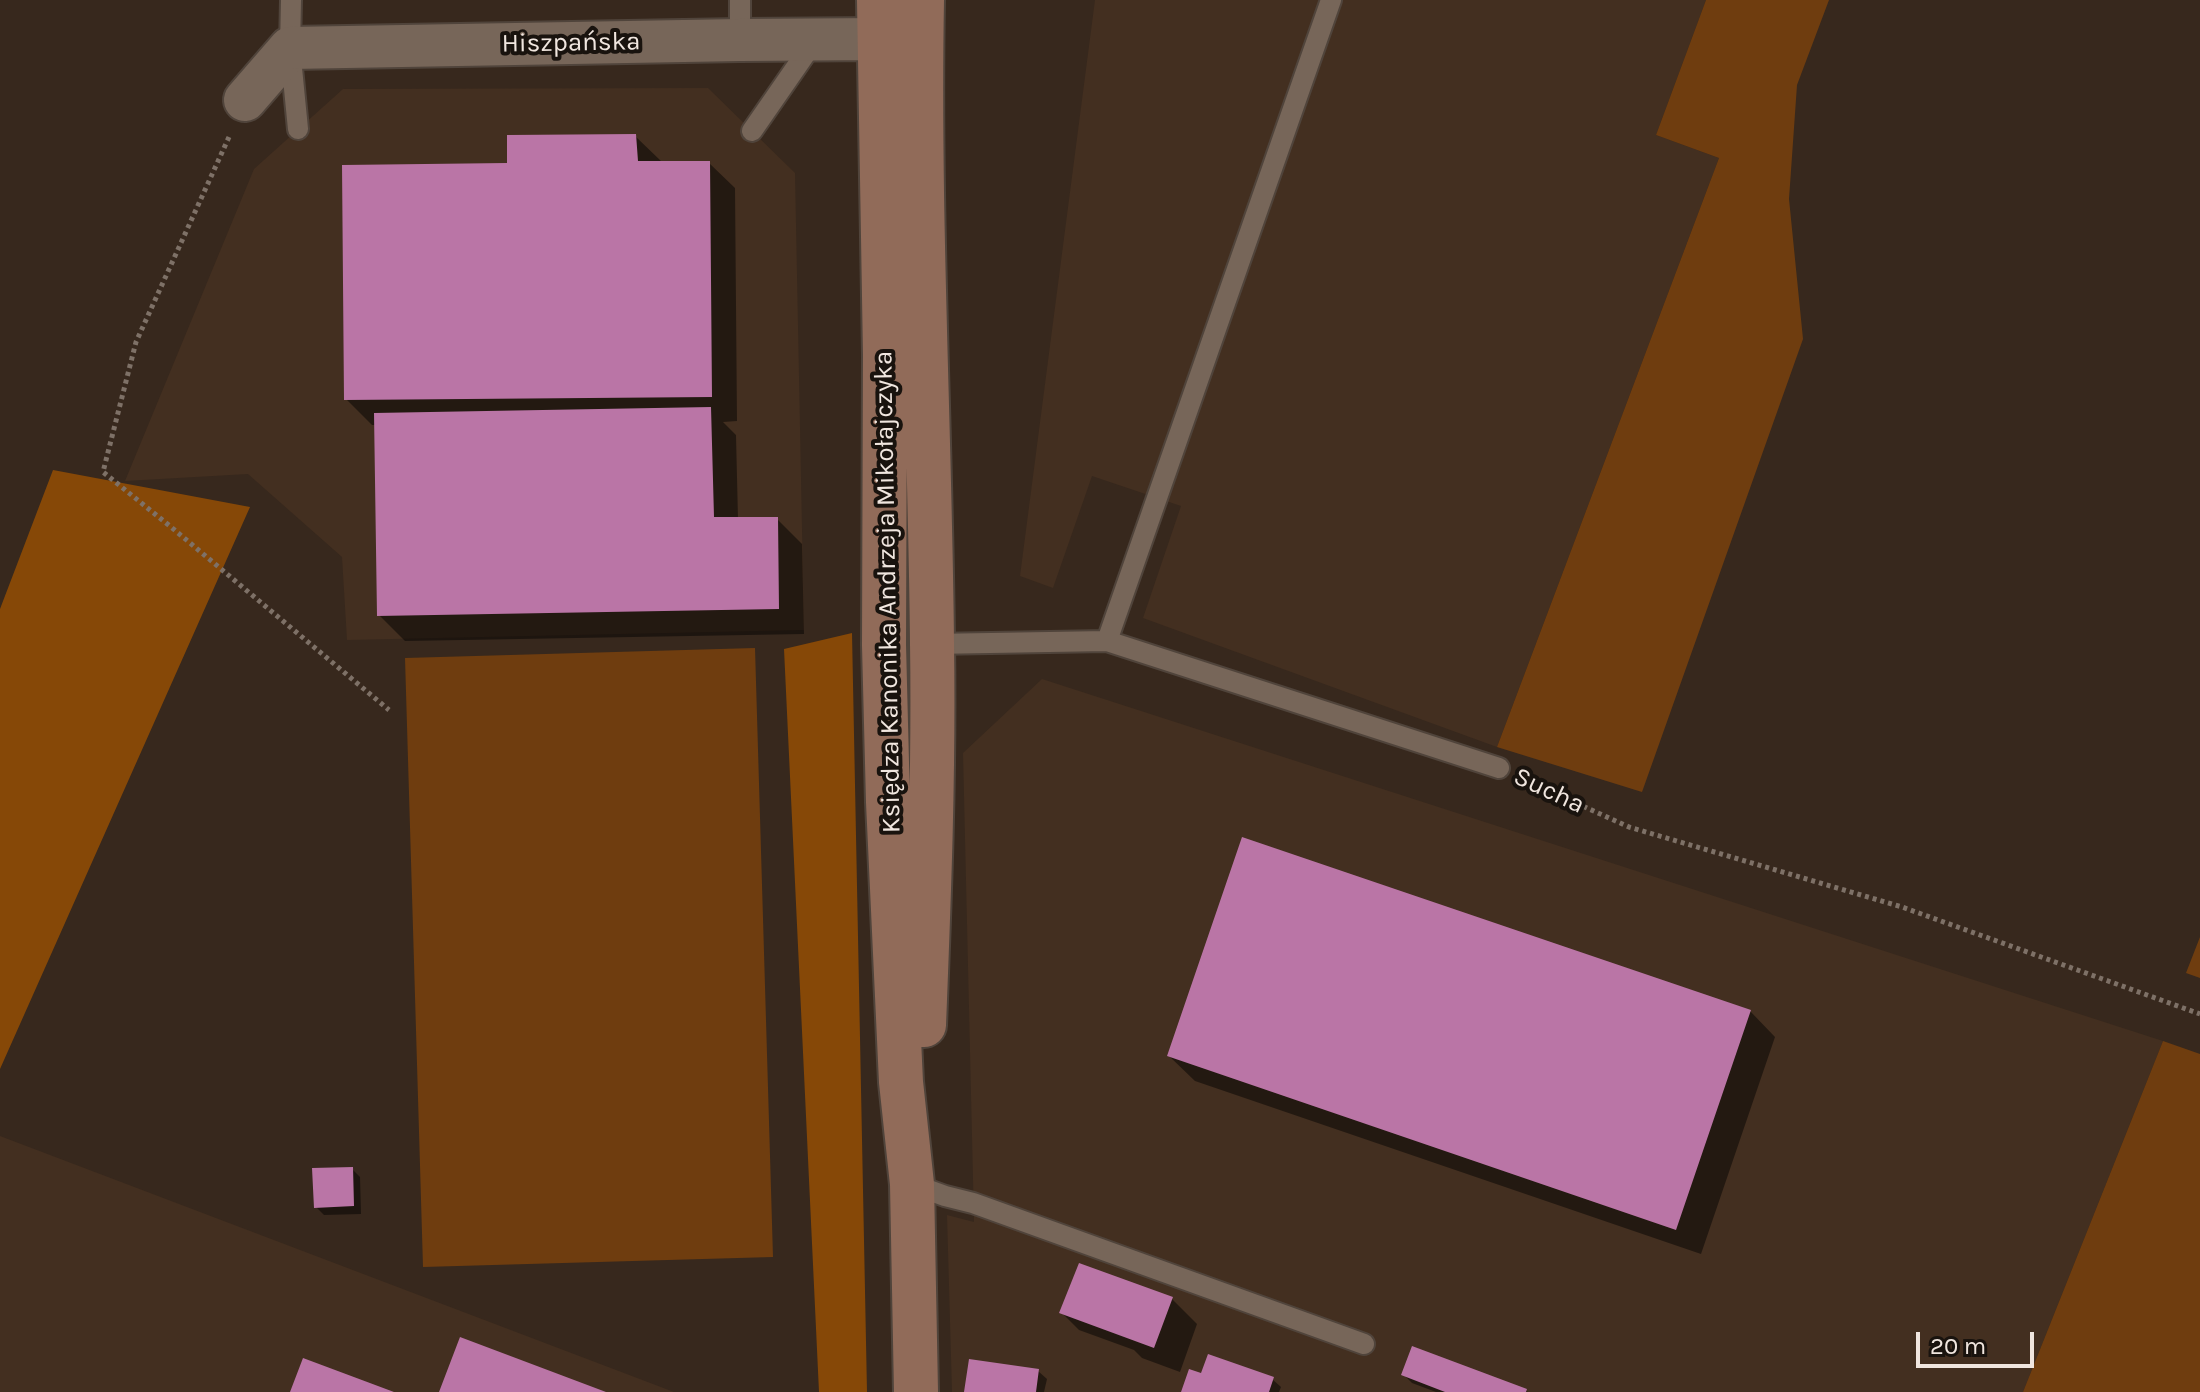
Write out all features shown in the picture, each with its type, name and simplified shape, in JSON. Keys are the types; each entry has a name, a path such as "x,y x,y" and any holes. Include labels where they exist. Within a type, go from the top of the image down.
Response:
{"main road":[{"name":"Księdza Kanonika Andrzeja Mikołajczyka","path":"901,20 925,355 932,644 930,870 922,1082 912,1184"},
{"name":"Księdza Kanonika Andrzeja Mikołajczyka","path":"901,20 885,355 884,645 901,1082 912,1184 916,1392"}],"street":[{"name":"Hiszpańska","path":"290,48 740,20 815,40 901,20"},
{"path":"245,100 290,48"},
{"name":"Sucha","path":"884,645 932,644"}],"lane":[{"path":"291,0 290,48 298,129"},
{"path":"1107,641 1331,0"},
{"path":"752,131 815,40"},
{"name":"Sucha","path":"932,644 1107,641 1499,768"},
{"path":"912,1184 973,1203 1364,1344"}],"path":[{"path":"245,100 136,342 103,472 389,710"},
{"name":"Sucha","path":"1499,768 1629,827 1902,907 2200,1014"}],"shaded area":[{"path":"1095,0 1706,0 1656,135 1719,158 1497,747 1143,618 1181,506 1092,476 1053,588 1020,576"},
{"path":"1706,0 1829,0 1797,85 1789,199 1803,339 1642,792 1497,747 1719,158 1656,135"},
{"path":"708,88 795,173 804,630 347,640 342,557 248,474 125,481 254,169 343,89"},
{"path":"53,470 250,507 0,1069 0,609"},
{"path":"852,633 867,1392 819,1392 784,649"},
{"path":"755,648 773,1257 423,1267 405,658"},
{"path":"1042,679 2163,1041 2023,1392 952,1392 947,1215 974,1222 963,753"},
{"path":"2200,937 2200,978 2186,973"},
{"path":"2163,1041 2200,1054 2200,1392 2023,1392"},
{"path":"0,1136 674,1392 0,1392"}],"building":[{"path":"636,134 638,161 710,161 712,397 344,400 342,165 507,163 507,135"},
{"path":"711,407 714,517 778,517 779,609 377,616 374,413"},
{"path":"1242,837 1751,1010 1676,1230 1167,1056"},
{"path":"353,1167 354,1206 314,1208 312,1168"},
{"path":"1079,1263 1173,1297 1154,1348 1059,1313"},
{"path":"460,1337 606,1392 439,1392"},
{"path":"1412,1346 1527,1389 1526,1392 1445,1392 1401,1375"},
{"path":"1208,1354 1274,1377 1269,1392 1181,1392 1189,1369 1201,1373"},
{"path":"303,1358 394,1392 290,1392"},
{"path":"969,1359 1039,1369 1036,1392 964,1392"}]}
